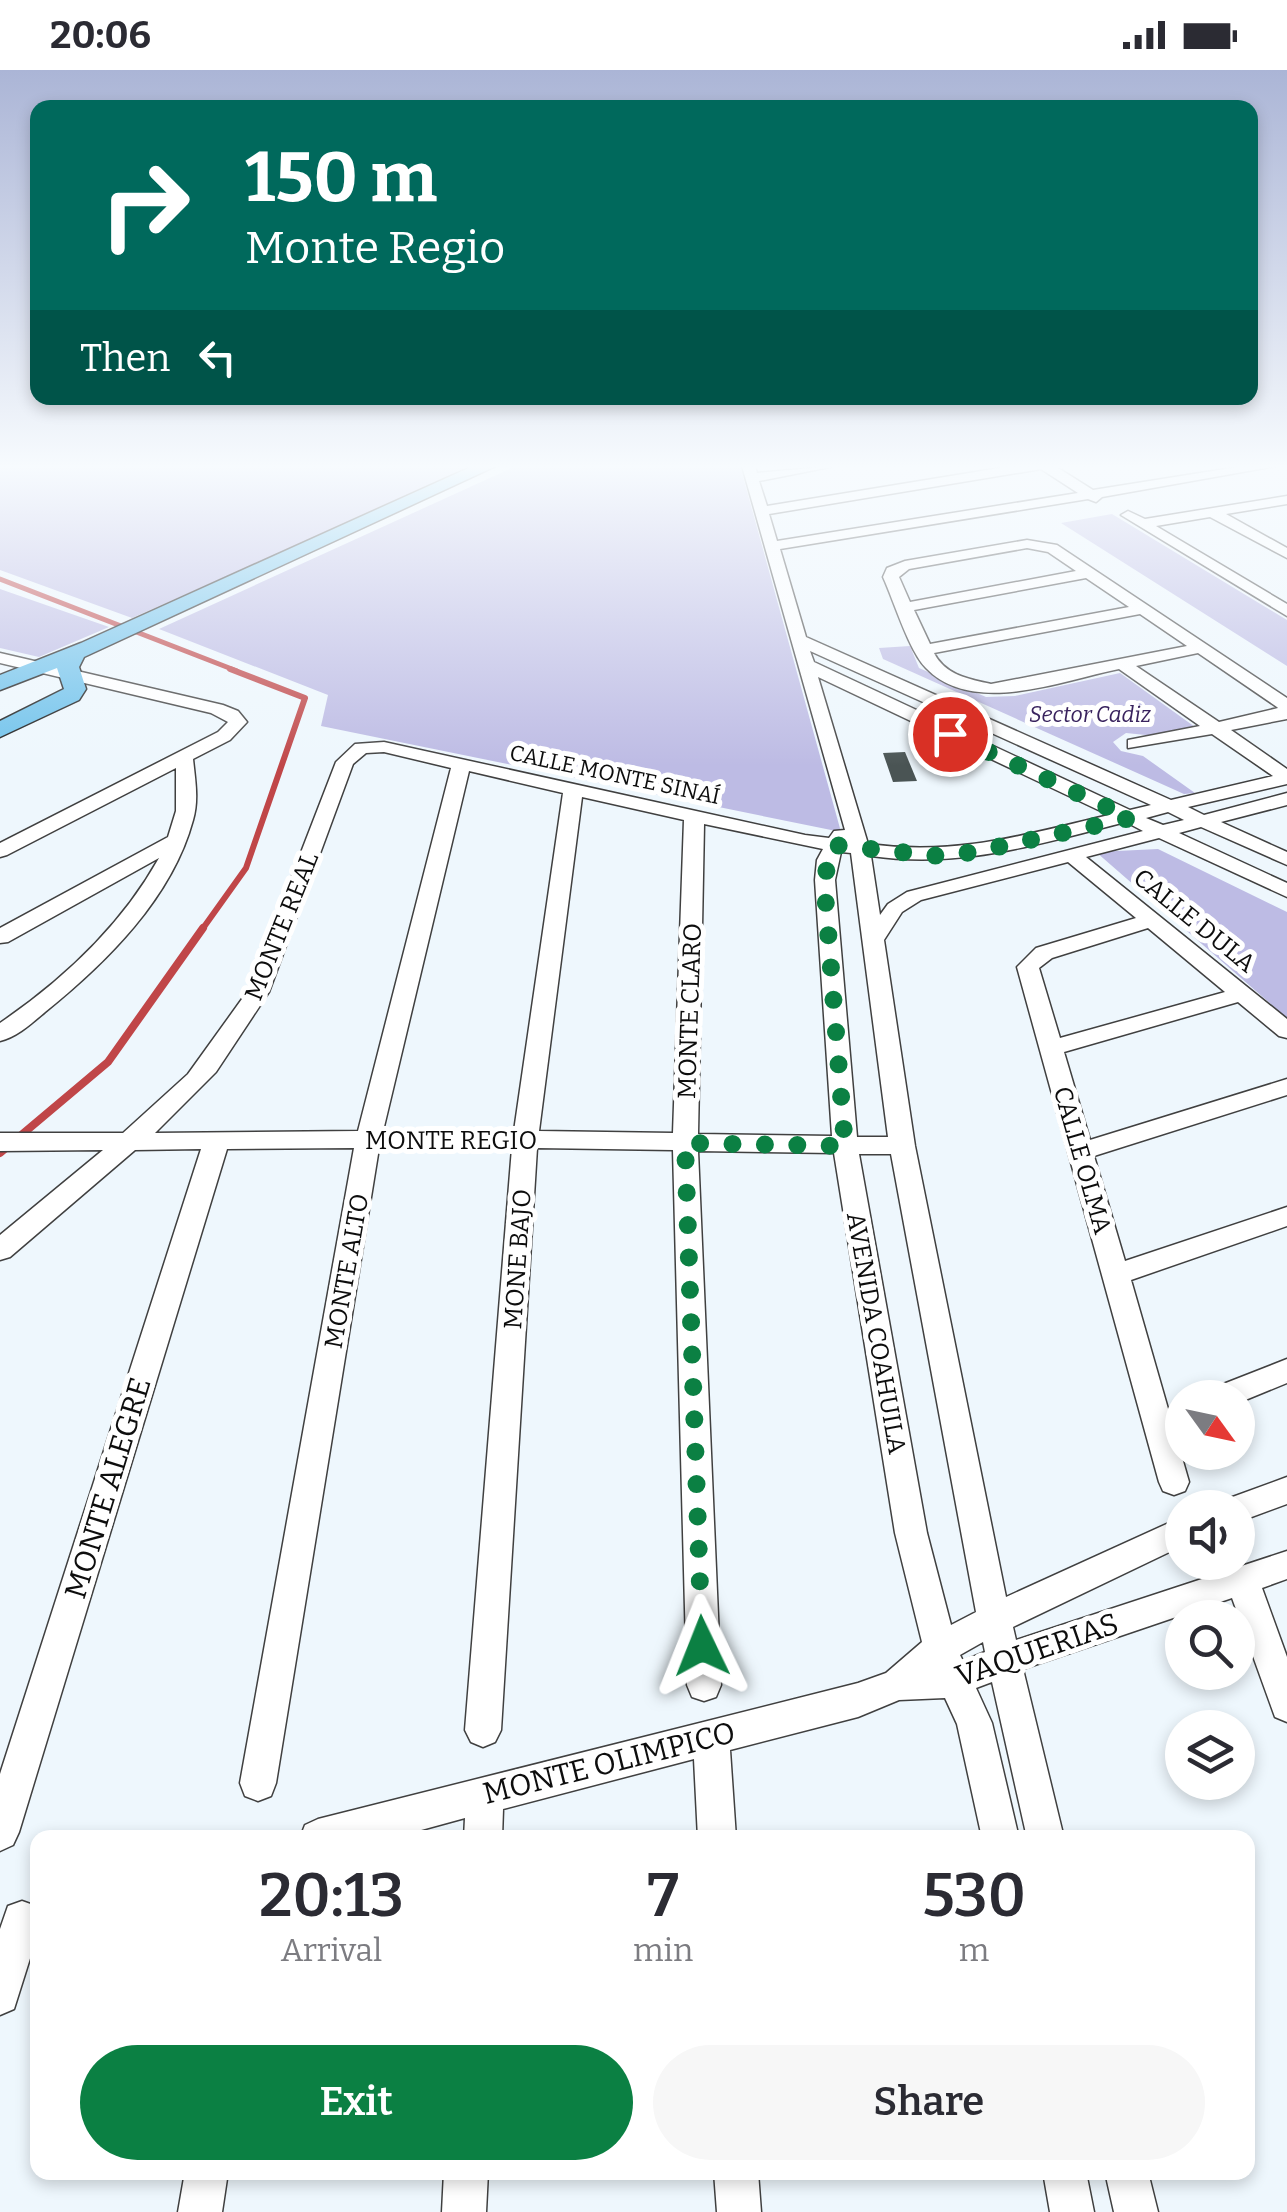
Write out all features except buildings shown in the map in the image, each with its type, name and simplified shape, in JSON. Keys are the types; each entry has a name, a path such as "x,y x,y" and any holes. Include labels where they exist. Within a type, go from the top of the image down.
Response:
{"main road":[{"path":"0,686 38,667 79,659 155,617 268,566"},
{"path":"6,727 71,695 79,659"},
{"path":"0,686 26,688 41,698 38,706 6,727"}],"street":[{"name":"AVENIDA COAHUILA","path":"777,566 806,665 873,940 902,1146 994,1619 1044,1830"},
{"path":"902,566 896,568 892,577 940,674 991,689 1201,648"},
{"path":"1077,566 1287,709 1281,715 1134,744"},
{"path":"1212,566 1287,611"},
{"path":"907,607 1087,573"},
{"path":"925,650 1143,609"},
{"path":"798,639 1287,859"},
{"path":"0,658 38,667"},
{"path":"0,851 224,736 238,722 217,709 79,659"},
{"path":"806,665 1287,891"},
{"path":"1124,665 1287,778"},
{"name":"CALLE MONTE SINAÍ","path":"360,748 384,747 694,817 848,839 913,856 974,852 1131,818 1287,778"},
{"name":"MONTE REAL","path":"2,1252 130,1144 197,1081 240,1025 258,992 345,762 360,748"},
{"path":"0,1034 50,996 108,943 152,886 177,840 186,801 184,757"},
{"name":"MONTE ALTO","path":"258,1783 368,1140 461,766"},
{"name":"MONE BAJO","path":"483,1730 526,1139 573,790"},
{"path":"873,940 895,908 914,896 1287,799"},
{"name":"MONTE CLARO","path":"694,817 685,1143 704,1685"},
{"name":"AVENIDA COAHUILA","path":"848,839 824,880 845,1146 911,1533 940,1648 974,1723 1000,1830"},
{"path":"0,937 177,840"},
{"name":"CALLE DULA","path":"1068,853 1287,1031"},
{"name":"CALLE OLMA","path":"1151,920 1032,960 1029,976 1116,1275 1165,1402"},
{"path":"1052,1048 1242,994"},
{"path":"1080,1152 1287,1088"},
{"name":"MONTE REGIO","path":"0,1142 216,1144 526,1139 902,1146"},
{"name":"MONTE ALEGRE","path":"0,1832 216,1144"},
{"path":"1116,1275 1287,1216"},
{"path":"1255,1384 1287,1371"},
{"name":"CALLE OLMA","path":"1173,1470 1174,1482"},
{"path":"1255,1502 1287,1490"},
{"path":"898,1684 940,1648 1165,1538"},
{"name":"VAQUERIAS","path":"898,1684 953,1681 1050,1643 1287,1565"},
{"path":"1244,1582 1287,1705"},
{"name":"MONTE OLIMPICO","path":"348,1830 858,1700 898,1684"},
{"path":"711,1738 717,1830"},
{"path":"483,1830 485,1794"},
{"path":"0,1995 20,1920"},
{"path":"200,2212 205,2180"},
{"path":"464,2212 466,2180"},
{"path":"737,2180 739,2212"},
{"path":"1066,2180 1072,2212"},
{"path":"1128,2180 1136,2212"}],"green space":[{"path":"0,566 250,566 132,618 0,570"},
{"path":"297,566 768,566 841,832 321,726 328,695 159,629"},
{"path":"1129,566 1198,566 1287,620 1287,666"},
{"path":"0,589 109,627 39,657 0,648"},
{"name":"Sector Cadiz","path":"910,646 919,668 986,697 1015,696 1120,673 1195,727 1156,736 1126,733 1113,742 1121,751 1143,756 1195,793 1184,794 883,659 879,648"},
{"path":"1158,849 1287,912 1287,1018 1096,852"}],"waterway":[{"path":"0,579 237,671"},
{"path":"201,931 246,868 305,698 230,669"},
{"path":"0,1153 108,1062 203,928"}],"route":[{"path":"702,1646 685,1143 845,1146 824,880 826,860 833,845 889,854 939,856 1131,818 950,734"}]}
